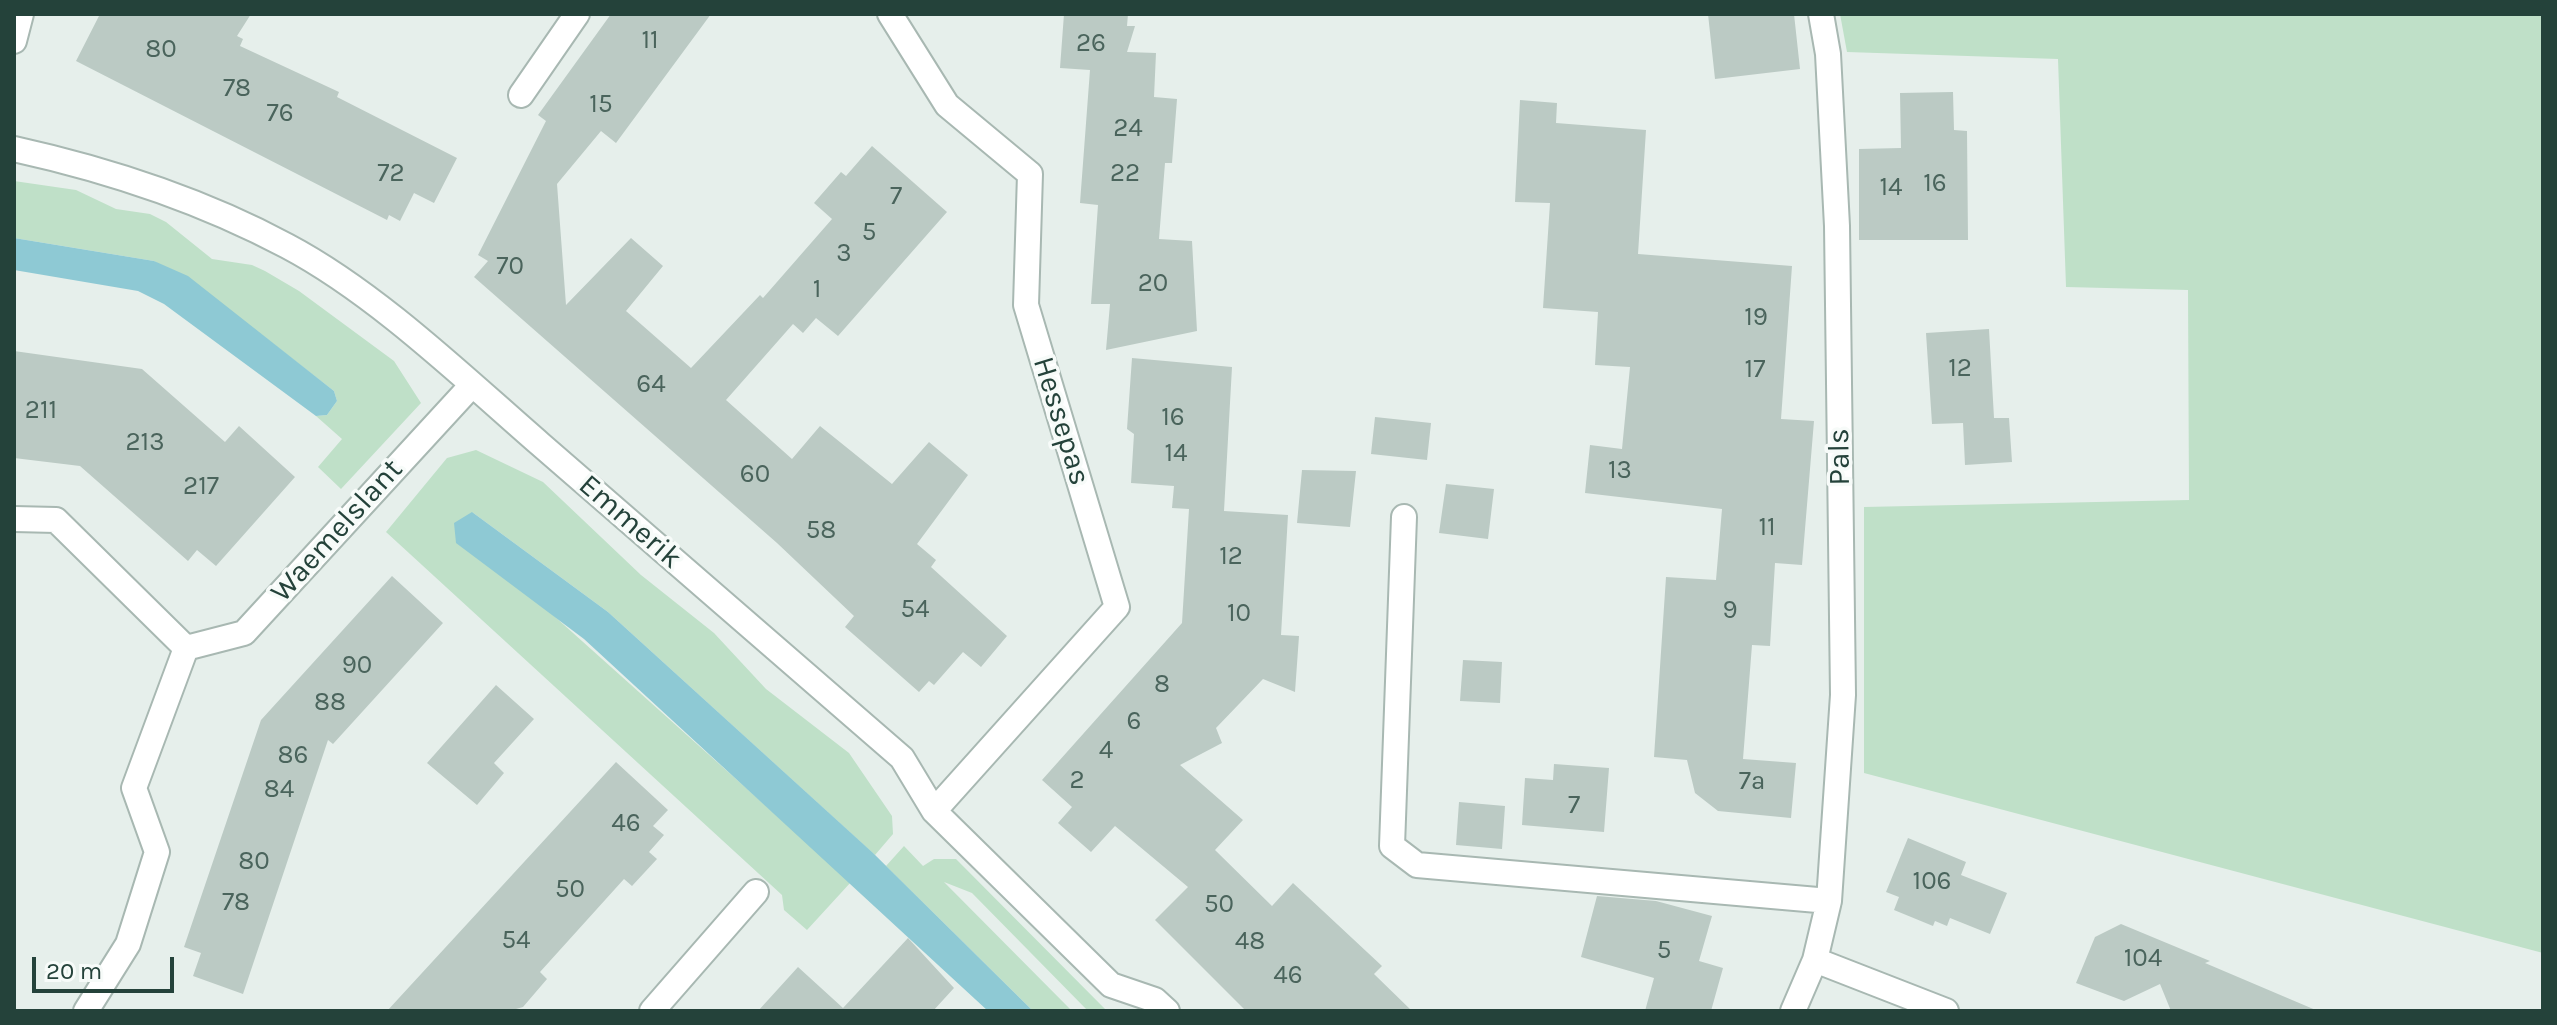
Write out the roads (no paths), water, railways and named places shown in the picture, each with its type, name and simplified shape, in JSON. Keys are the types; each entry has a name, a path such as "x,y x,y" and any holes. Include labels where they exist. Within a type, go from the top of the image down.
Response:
{"street":[{"path":"14,41 21,14"},
{"path":"521,95 577,14"},
{"name":"Hessepas","path":"890,14 947,105 1030,174 1026,305 1117,607 934,811"},
{"name":"Pals","path":"1793,1011 1815,960 1829,901 1843,695 1837,226 1828,54 1821,14"},
{"name":"Emmerik","path":"14,149 82,164 158,188 289,247 396,320 902,758 934,811 1111,985 1155,1000 1167,1011"},
{"name":"Waemelslant","path":"186,648 244,633 472,385"},
{"path":"1404,517 1392,846 1417,865 1829,901"},
{"path":"14,519 56,520 186,648 134,788 157,852 128,944 86,1011"},
{"path":"652,1011 756,892"},
{"path":"1815,960 1946,1011"}],"water":[{"path":"14,238 154,261 188,276 334,391 337,401 327,415 316,416 164,304 138,291 14,270"},
{"path":"472,512 608,612 872,852 1033,1011 988,1011 584,639 456,543 454,523"}]}
